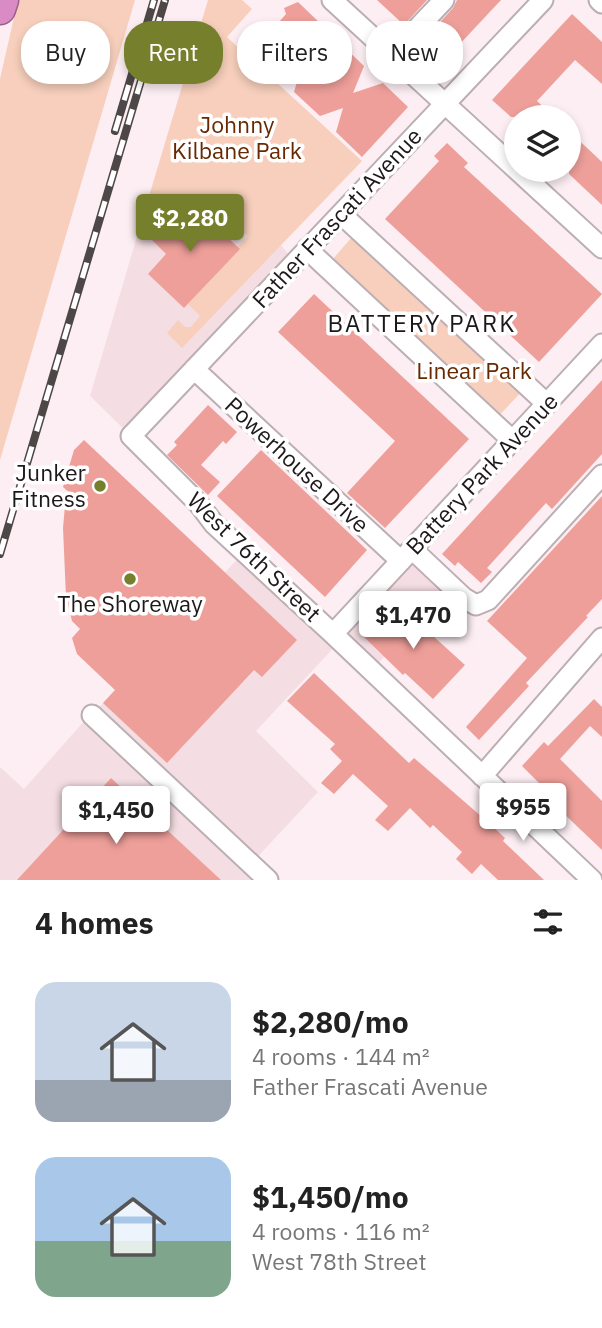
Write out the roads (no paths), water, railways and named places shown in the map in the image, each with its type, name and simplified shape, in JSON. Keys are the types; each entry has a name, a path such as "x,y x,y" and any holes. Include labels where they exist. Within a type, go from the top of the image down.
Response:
{"highway":[{"path":"0,9 3,0"}],"street":[{"path":"332,0 366,31"},
{"path":"424,21 444,0"},
{"name":"Father Frascati Avenue","path":"131,436 543,0"},
{"path":"423,84 600,242"},
{"path":"341,214 547,404"},
{"path":"307,249 513,441"},
{"name":"Battery Park Avenue","path":"333,634 602,344"},
{"name":"Powerhouse Drive","path":"194,369 406,555 476,605 488,600 602,475"},
{"name":"West 76th Street","path":"131,436 199,504 214,524 592,880"},
{"path":"482,776 602,638"},
{"path":"92,715 268,880"}],"railway":[{"path":"115,131 154,0"},
{"path":"0,554 165,0"}],"place":[{"name":"Junker Fitness","path":"100,486"},
{"name":"The Shoreway","path":"130,579"}],"district":[{"name":"BATTERY PARK","path":"422,324"}],"park label":[{"name":"Johnny Kilbane Park","path":"237,138"},
{"name":"Linear Park","path":"474,371"}]}
